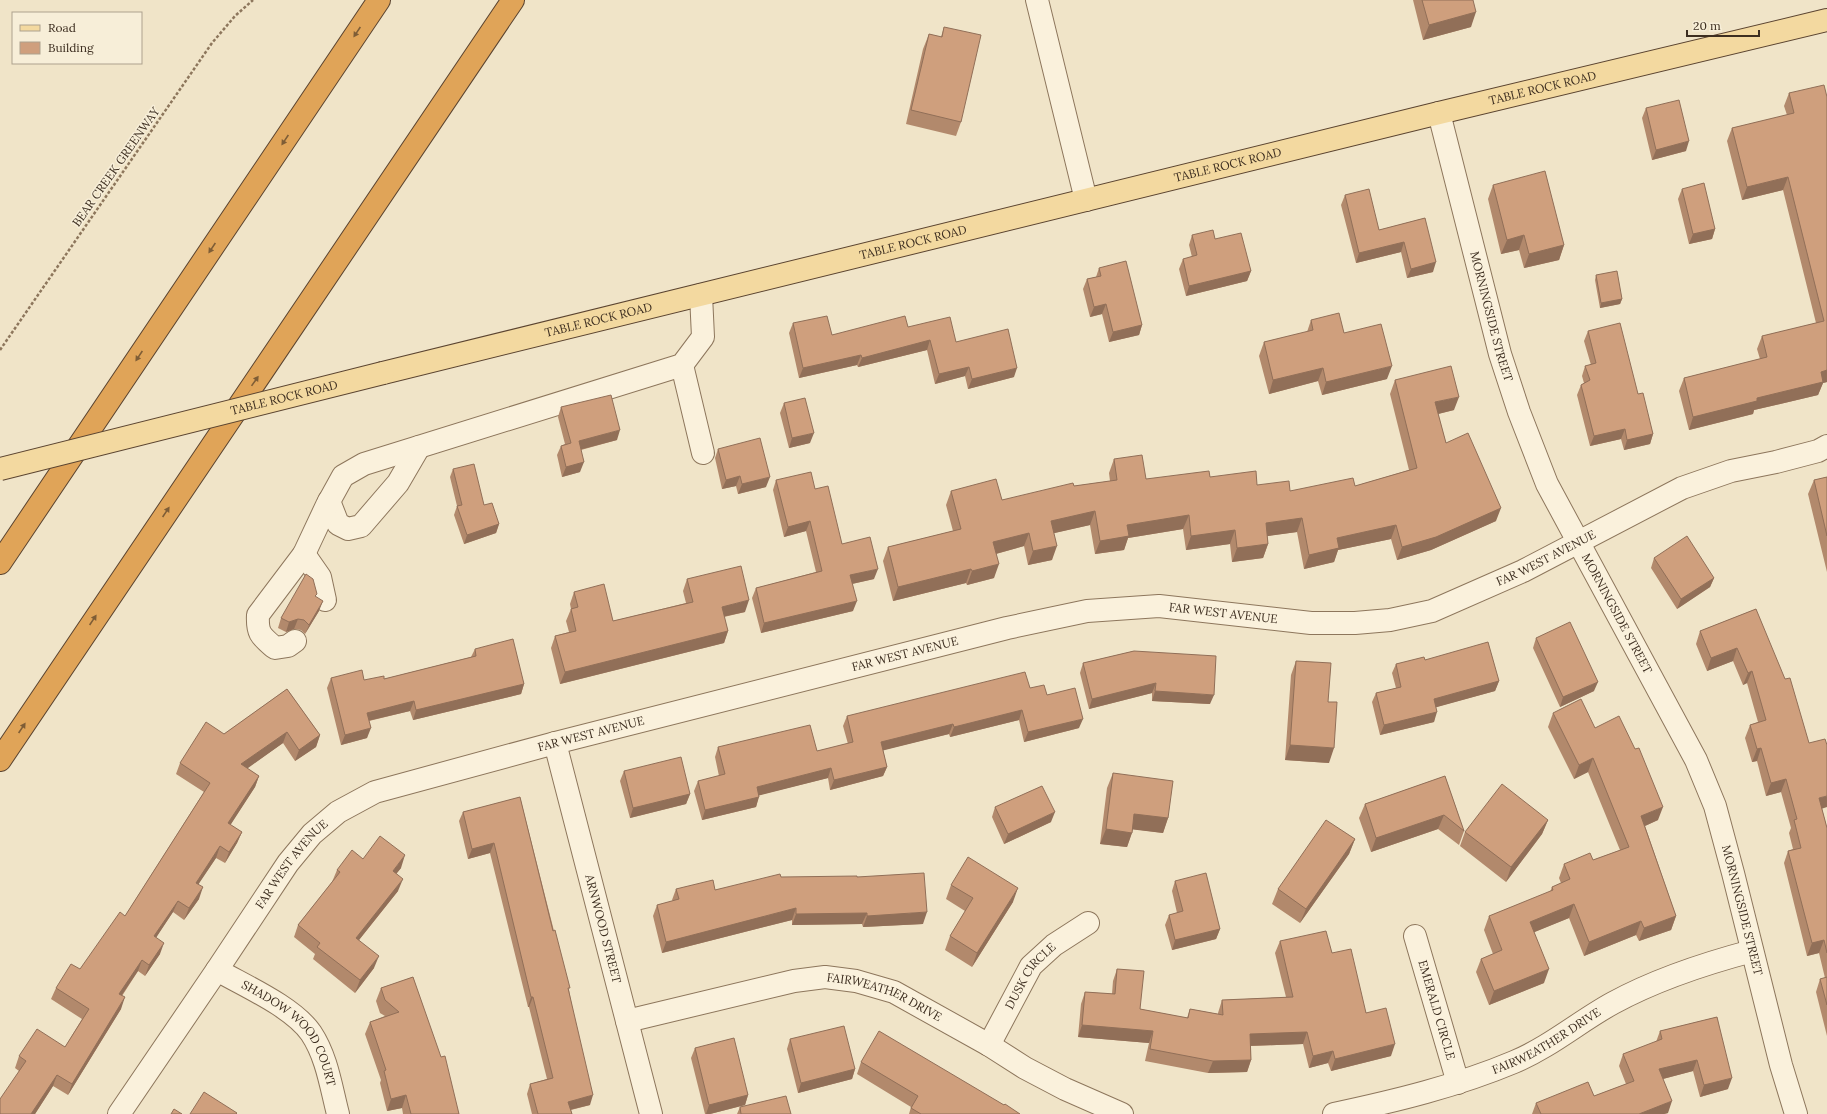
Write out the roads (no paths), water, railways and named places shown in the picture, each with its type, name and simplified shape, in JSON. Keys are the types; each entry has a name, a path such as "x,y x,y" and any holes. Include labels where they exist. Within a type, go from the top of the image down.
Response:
{"highway":[{"path":"0,564 379,0"},
{"path":"0,760 191,474 513,0"}],"main road":[{"name":"TABLE ROCK ROAD","path":"0,469 383,373 1439,113 1827,20"}],"street":[{"path":"1037,0 1086,200"},
{"name":"MORNINGSIDE STREET","path":"1439,113 1500,354 1519,412 1547,484 1696,760 1715,806 1781,1065 1796,1114"},
{"path":"295,640 288,646 275,648 260,635 257,625 258,615 304,554 329,501 343,476 364,464 419,446 682,366 703,337 701,295"},
{"path":"682,366 703,453"},
{"path":"329,501 338,524 348,529 361,526 398,483 419,446"},
{"name":"FAR WEST AVENUE","path":"119,1114 288,863 312,834 338,812 375,792 555,743 1007,628 1087,611 1159,606 1311,623 1355,623 1390,620 1432,611 1523,571 1577,541 1682,488 1731,471 1776,462 1818,451 1827,446"},
{"path":"304,554 320,577 325,600"},
{"name":"ARNWOOD STREET","path":"555,743 651,1114"},
{"name":"DUSK CIRCLE","path":"989,1045 1031,966 1054,945 1088,923"},
{"name":"EMERALD CIRCLE","path":"1415,936 1458,1083"},
{"name":"FAIRWEATHER DRIVE","path":"1334,1114 1380,1104 1458,1083 1515,1062 1560,1038 1612,1004 1656,981 1708,962 1752,952"},
{"name":"SHADOW WOOD COURT","path":"217,970 286,1009 310,1033 325,1063 338,1114"},
{"name":"FAIRWEATHER DRIVE","path":"627,1021 794,981 826,977 856,981 894,992 989,1045 1025,1068 1065,1089 1122,1114"}]}
